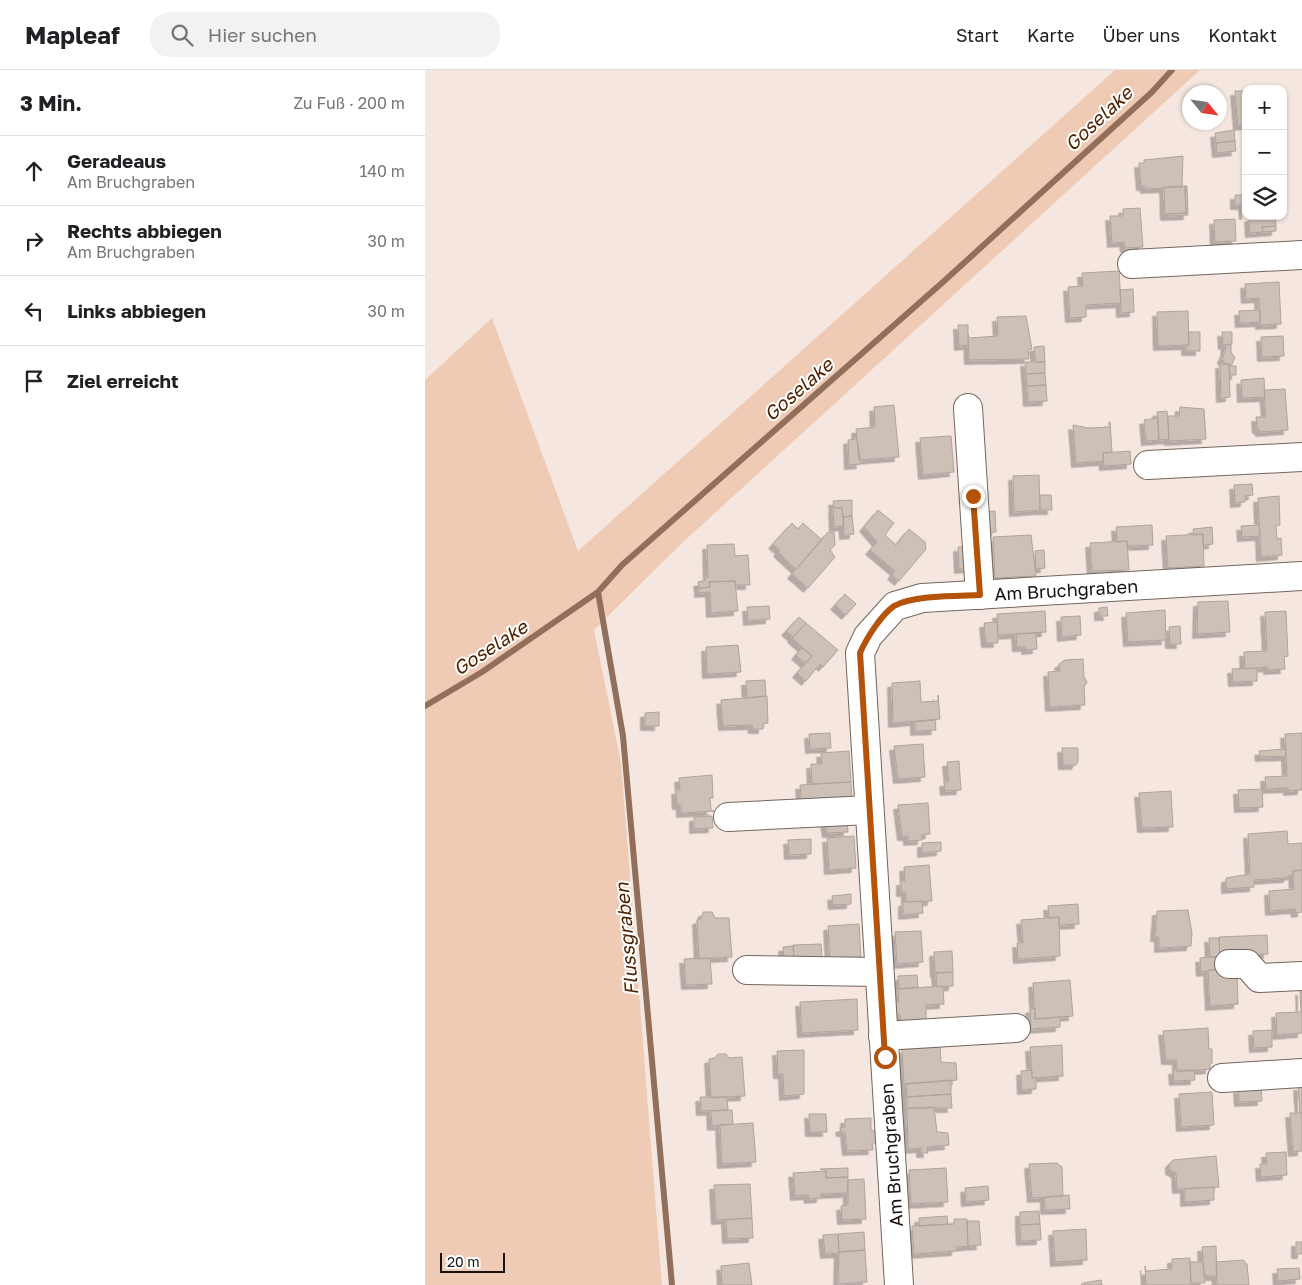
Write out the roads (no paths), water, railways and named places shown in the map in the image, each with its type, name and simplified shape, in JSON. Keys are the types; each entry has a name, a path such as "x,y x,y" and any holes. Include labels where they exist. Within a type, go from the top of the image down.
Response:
{"street":[{"path":"1132,264 1302,255"},
{"path":"968,408 980,595"},
{"path":"1148,465 1302,456"},
{"name":"Am Bruchgraben","path":"899,1285 860,653 868,636 895,606 923,598 1302,576"},
{"path":"728,817 869,810"},
{"path":"1229,964 1247,964 1259,978 1302,976"},
{"path":"747,970 879,972"},
{"path":"883,1036 1016,1028"},
{"path":"1222,1078 1302,1073"}],"waterway":[{"name":"Goselake","path":"425,706 482,672 598,592 622,565 943,282 1152,92 1172,70"},
{"name":"Flussgraben","path":"598,592 623,736 672,1285"}]}
